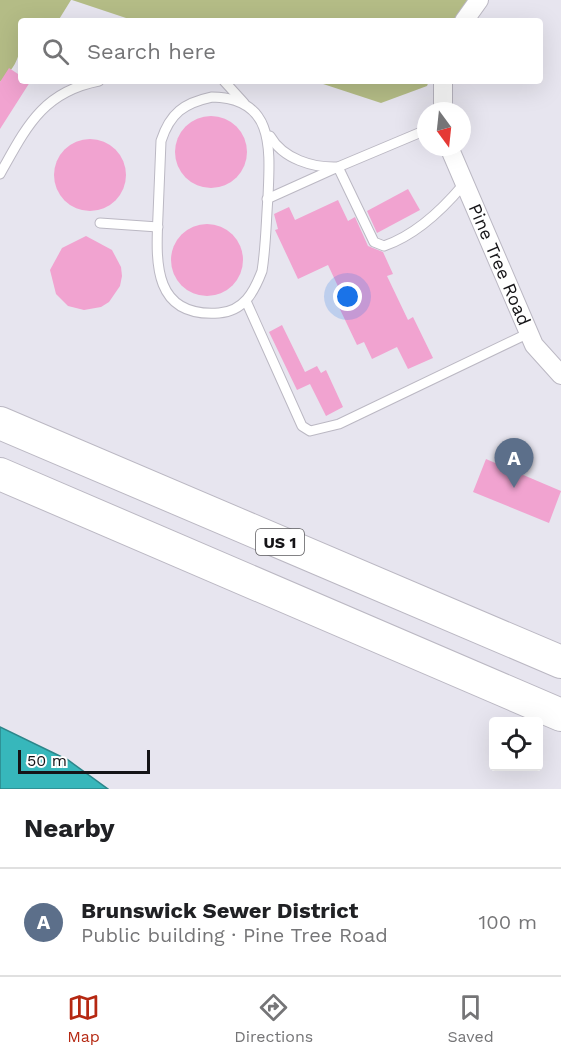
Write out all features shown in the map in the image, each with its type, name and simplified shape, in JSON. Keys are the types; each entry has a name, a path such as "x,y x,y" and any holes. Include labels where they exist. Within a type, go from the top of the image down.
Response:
{"highway":[{"name":"US 1","path":"0,423 561,662"},
{"name":"US 1","path":"0,474 561,715"}],"street":[{"path":"466,18 479,0"},
{"path":"443,84 443,102"},
{"name":"Pine Tree Road","path":"452,156 529,333 541,354 561,375"}],"lane":[{"path":"0,174 40,110 58,95 82,84"},
{"path":"227,84 264,125 275,145 288,156 328,168 338,167"},
{"path":"244,103 227,97 192,101 177,111 166,125 161,141 157,268 168,293 193,310 212,313 238,308 255,288 262,271 270,153 264,125"},
{"path":"267,199 417,134"},
{"path":"338,167 374,242 384,246 399,241 446,206 463,185"},
{"path":"100,224 158,227"},
{"path":"246,301 302,426 310,431 339,424 529,333"}],"green space":[{"path":"0,0 71,0 60,18 18,18 18,56 13,68 0,82"},
{"path":"72,0 468,0 458,18 126,18"},
{"path":"323,84 428,84 381,103"}],"water":[{"path":"0,727 68,760 108,789 0,789"}],"building":[{"path":"9,68 18,74 18,84 29,84 0,129 0,82"},
{"path":"211,116 231,122 241,132 247,152 241,172 231,182 211,188 191,182 181,172 175,152 181,132 191,122"},
{"path":"90,139 110,145 120,155 126,175 120,195 110,205 90,211 70,205 60,195 54,175 60,155 70,145"},
{"path":"408,189 420,210 377,233 367,211"},
{"path":"338,200 348,221 355,217 368,246 383,252 393,274 387,276 408,320 413,317 433,358 408,369 397,347 372,359 364,342 357,345 336,301 343,297 328,265 298,279 275,230 278,229 274,214 289,207 295,220"},
{"path":"207,224 227,230 237,240 243,260 237,280 227,290 207,296 187,290 177,280 171,260 177,240 187,230"},
{"path":"86,236 112,250 121,267 122,276 120,286 109,302 101,307 84,310 68,306 56,294 50,270 62,248"},
{"path":"282,325 305,372 317,366 321,373 326,370 343,407 326,416 310,384 297,390 269,332"},
{"path":"486,459 561,491 549,523 473,492"}],"place":[{"name":"Brunswick Sewer District","path":"514,488"}]}
